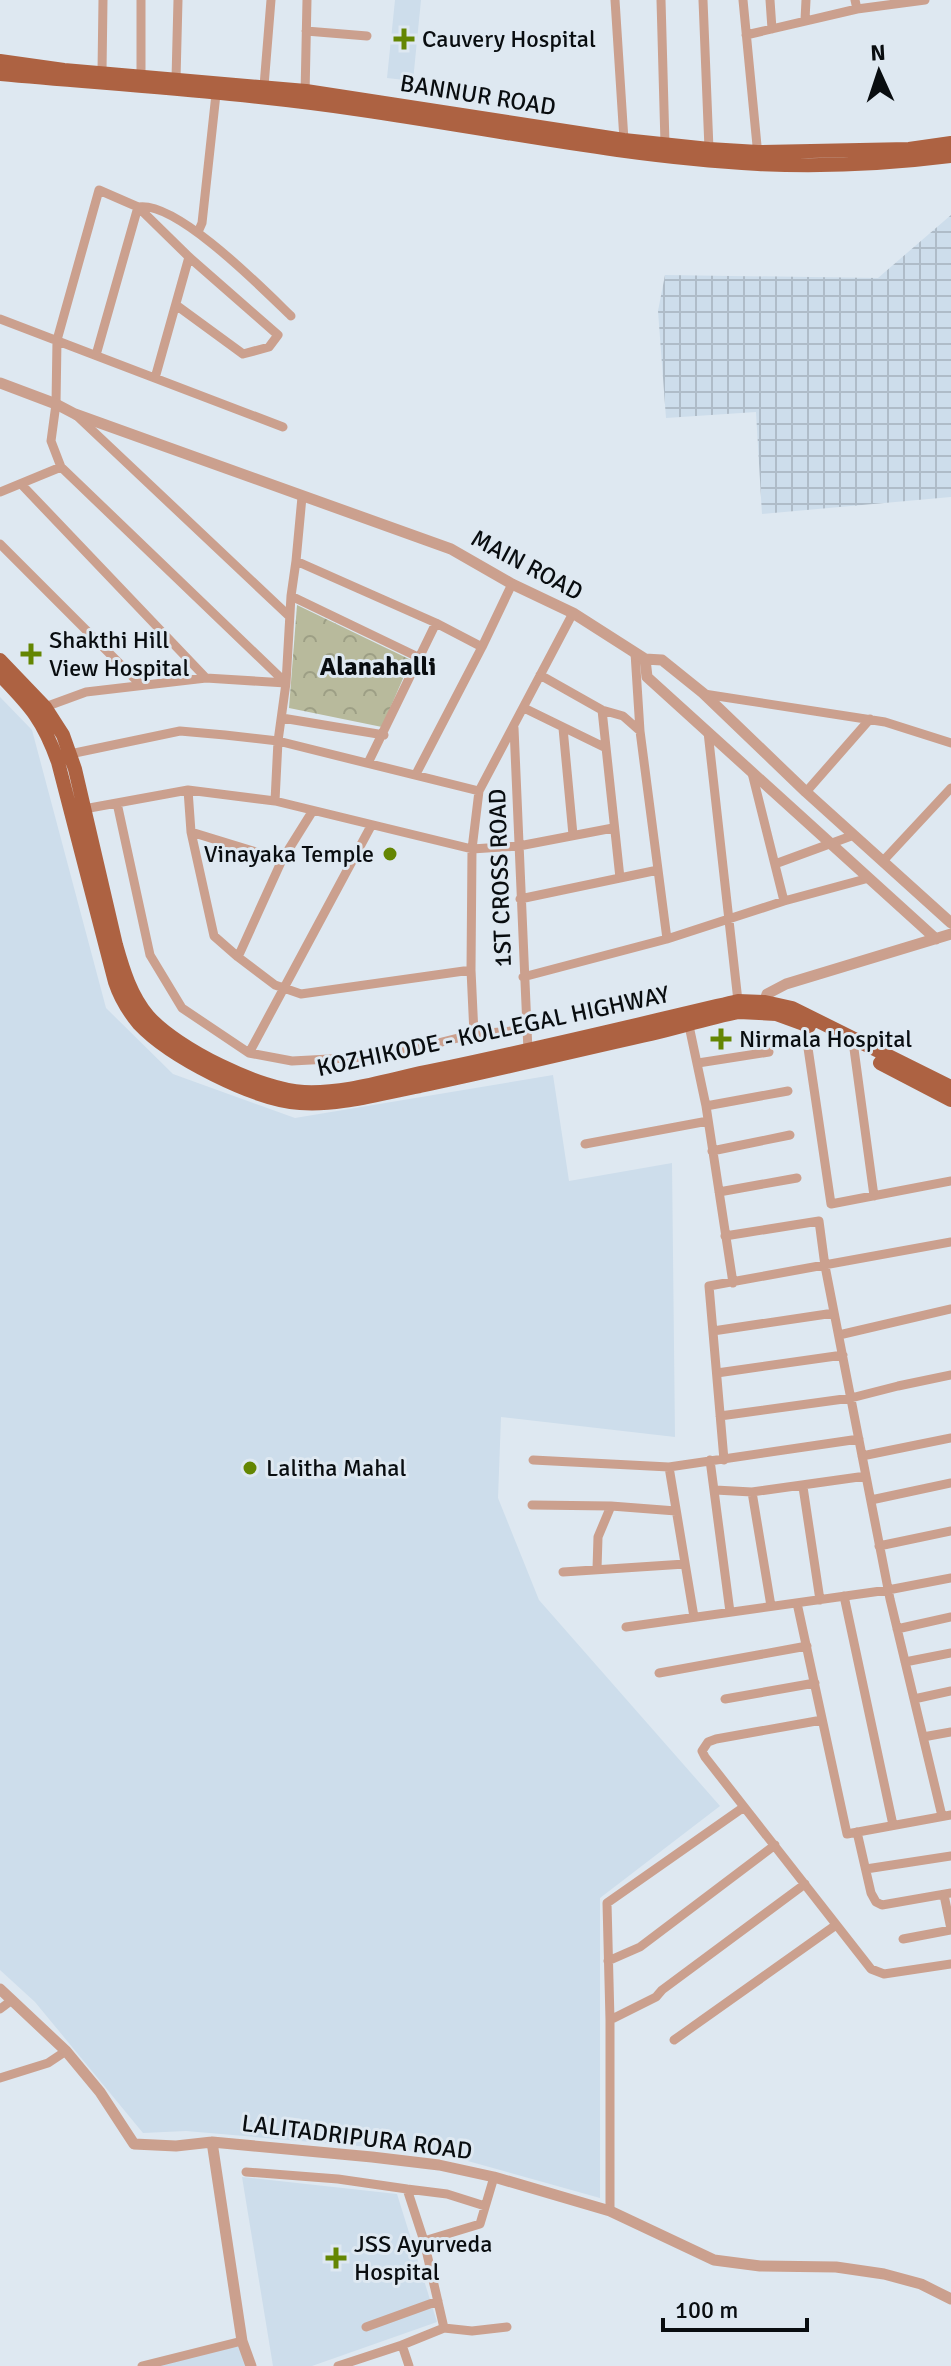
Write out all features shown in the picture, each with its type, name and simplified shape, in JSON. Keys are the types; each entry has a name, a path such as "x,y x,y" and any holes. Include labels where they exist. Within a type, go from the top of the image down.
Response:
{"main road":[{"name":"BANNUR ROAD","path":"2,67 264,86 305,97 758,158 909,149 951,143"},
{"path":"2,67 216,94 305,97"},
{"path":"399,110 638,152 909,161 951,156"},
{"name":"KOZHIKODE - KOLLEGAL HIGHWAY","path":"0,660 10,680 40,720 58,762 122,999 138,1022 163,1044 248,1091 300,1103 359,1098 497,1070 687,1019 738,1001 763,1007"},
{"name":"KOZHIKODE - KOLLEGAL HIGHWAY","path":"10,680 45,707 63,735 124,973 134,996 147,1015 183,1045 252,1080 301,1092 346,1089 687,1019 778,1004 854,1049 951,1100"},
{"name":"KOZHIKODE - KOLLEGAL HIGHWAY","path":"804,1019 951,1087"}],"street":[{"path":"102,72 103,0"},
{"path":"141,0 141,75"},
{"path":"176,79 178,0"},
{"path":"264,86 271,0"},
{"path":"305,97 307,0"},
{"path":"615,0 624,140"},
{"path":"661,0 665,144"},
{"path":"703,0 709,149"},
{"path":"743,0 758,158"},
{"path":"770,0 772,29"},
{"path":"805,20 806,0"},
{"path":"746,35 856,5 925,0"},
{"path":"306,31 367,36"},
{"path":"198,232 202,223 216,94"},
{"path":"176,305 243,354 269,347 278,335 189,257 138,207 99,190 57,340 56,404 51,441 61,467 286,683"},
{"path":"138,207 146,205 156,208 198,232 291,316"},
{"path":"96,355 138,207"},
{"path":"155,378 189,257"},
{"path":"0,319 283,427"},
{"name":"MAIN ROAD","path":"0,383 75,414 451,549 512,584 573,613 640,656 662,660 703,693 806,792 951,923"},
{"path":"75,414 289,616"},
{"path":"0,492 61,467"},
{"path":"21,484 206,678"},
{"path":"275,801 289,616 302,497"},
{"path":"0,544 141,685"},
{"path":"296,561 436,623 482,647"},
{"path":"416,774 512,584"},
{"path":"291,596 420,658"},
{"path":"474,1034 472,849 479,791 573,613"},
{"path":"368,763 436,623"},
{"path":"640,656 640,731 667,939"},
{"path":"640,656 647,677 936,939"},
{"path":"540,675 602,710 623,716 640,731"},
{"path":"45,707 86,692 206,678 286,683"},
{"path":"703,693 870,719 951,743"},
{"path":"524,708 606,748"},
{"path":"602,710 620,878"},
{"path":"282,718 384,735"},
{"path":"806,792 870,719"},
{"name":"1ST CROSS ROAD","path":"514,725 528,1051"},
{"path":"563,728 573,835"},
{"path":"70,754 180,731 278,741 479,791"},
{"path":"708,732 738,1001"},
{"path":"752,771 784,901"},
{"path":"883,861 951,788"},
{"path":"84,809 188,790 275,801 472,849 519,846 613,828"},
{"path":"188,790 191,832 214,936 275,985 301,994 471,970"},
{"path":"117,803 150,955 182,1008 249,1053 292,1061 386,1056 474,1034 525,1030"},
{"path":"238,957 282,860 312,812"},
{"path":"249,1053 371,826"},
{"path":"191,832 282,860"},
{"path":"775,864 854,835"},
{"path":"520,899 658,870"},
{"path":"523,977 667,939 784,901 869,878"},
{"path":"763,1007 767,994 786,984 951,934"},
{"path":"687,1019 706,1106 733,1283"},
{"path":"797,1603 847,1834 946,1815 923,1737 888,1590 825,1266 819,1221 831,1204 804,1019"},
{"path":"854,1049 874,1196"},
{"path":"698,1063 769,1052"},
{"path":"706,1106 788,1091"},
{"path":"585,1144 708,1121"},
{"path":"712,1151 790,1135"},
{"path":"719,1192 797,1178"},
{"path":"831,1204 951,1181"},
{"path":"725,1236 819,1221"},
{"path":"724,1460 709,1286 951,1242"},
{"path":"839,1335 951,1309"},
{"path":"713,1331 834,1313"},
{"path":"717,1373 843,1355"},
{"path":"720,1416 851,1398 951,1375"},
{"path":"862,1456 951,1438"},
{"path":"533,1460 669,1467 859,1439"},
{"path":"710,1460 730,1612"},
{"path":"669,1467 694,1617"},
{"path":"715,1490 752,1492 866,1476"},
{"path":"871,1500 951,1483"},
{"path":"803,1487 820,1600"},
{"path":"752,1492 771,1606"},
{"path":"532,1505 676,1511"},
{"path":"597,1569 598,1537 611,1506"},
{"path":"879,1546 951,1531"},
{"path":"563,1572 685,1564"},
{"path":"626,1627 888,1590 951,1578"},
{"path":"844,1596 893,1825"},
{"path":"897,1629 951,1617"},
{"path":"659,1673 807,1646"},
{"path":"905,1662 951,1653"},
{"path":"725,1699 815,1683"},
{"path":"914,1699 951,1691"},
{"path":"822,1720 708,1742 702,1751 871,1969 884,1974 951,1964"},
{"path":"923,1737 951,1732"},
{"path":"610,2211 610,2020 605,1908 607,1903 744,1807"},
{"path":"857,1832 871,1893 876,1902 882,1905 947,1894 951,1930 903,1939"},
{"path":"608,1961 640,1947 775,1845"},
{"path":"866,1869 951,1856"},
{"path":"610,2020 656,1997 805,1884"},
{"path":"674,2040 836,1925"},
{"name":"LALITADRIPURA ROAD","path":"0,1989 66,2051 100,2092 134,2144 176,2146 212,2142 412,2162 494,2177 610,2211 714,2260 760,2266 836,2267 884,2274 921,2284 951,2299"},
{"path":"0,2009 12,2000"},
{"path":"0,2078 48,2063 66,2051"},
{"path":"212,2142 242,2341 251,2366"},
{"path":"246,2172 338,2179 447,2194 485,2206"},
{"path":"424,2241 480,2224 494,2177"},
{"path":"407,2189 424,2241 444,2328"},
{"path":"366,2327 438,2301"},
{"path":"338,2366 444,2328 472,2331 507,2327"},
{"path":"142,2366 242,2341"},
{"path":"402,2345 409,2366"}],"shaded area":[{"name":"Cauvery Hospital","path":"395,0 421,0 413,81 387,78"},
{"path":"951,215 951,497 762,514 756,412 666,418 658,311 665,275 878,278"},
{"name":"Lalitha Mahal","path":"0,697 32,730 106,1008 173,1074 295,1118 553,1075 569,1181 672,1163 675,1437 501,1417 498,1498 539,1600 720,1806 600,1898 600,2198 439,2153 186,2131 143,2133 35,2002 0,1970"},
{"name":"JSS Ayurveda Hospital","path":"242,2177 397,2194 437,2322 312,2366 273,2366"},
{"path":"242,2341 250,2366 142,2366"}],"green space":[{"path":"297,605 411,660 382,727 289,708"}],"place":[{"name":"Cauvery Hospital","path":"404,39"},
{"name":"Shakthi Hill View Hospital","path":"31,654"},
{"name":"Vinayaka Temple","path":"390,854"},
{"name":"Nirmala Hospital","path":"721,1039"},
{"name":"Lalitha Mahal","path":"250,1468"},
{"name":"JSS Ayurveda Hospital","path":"336,2258"}],"district":[{"name":"Alanahalli","path":"378,666"}]}
